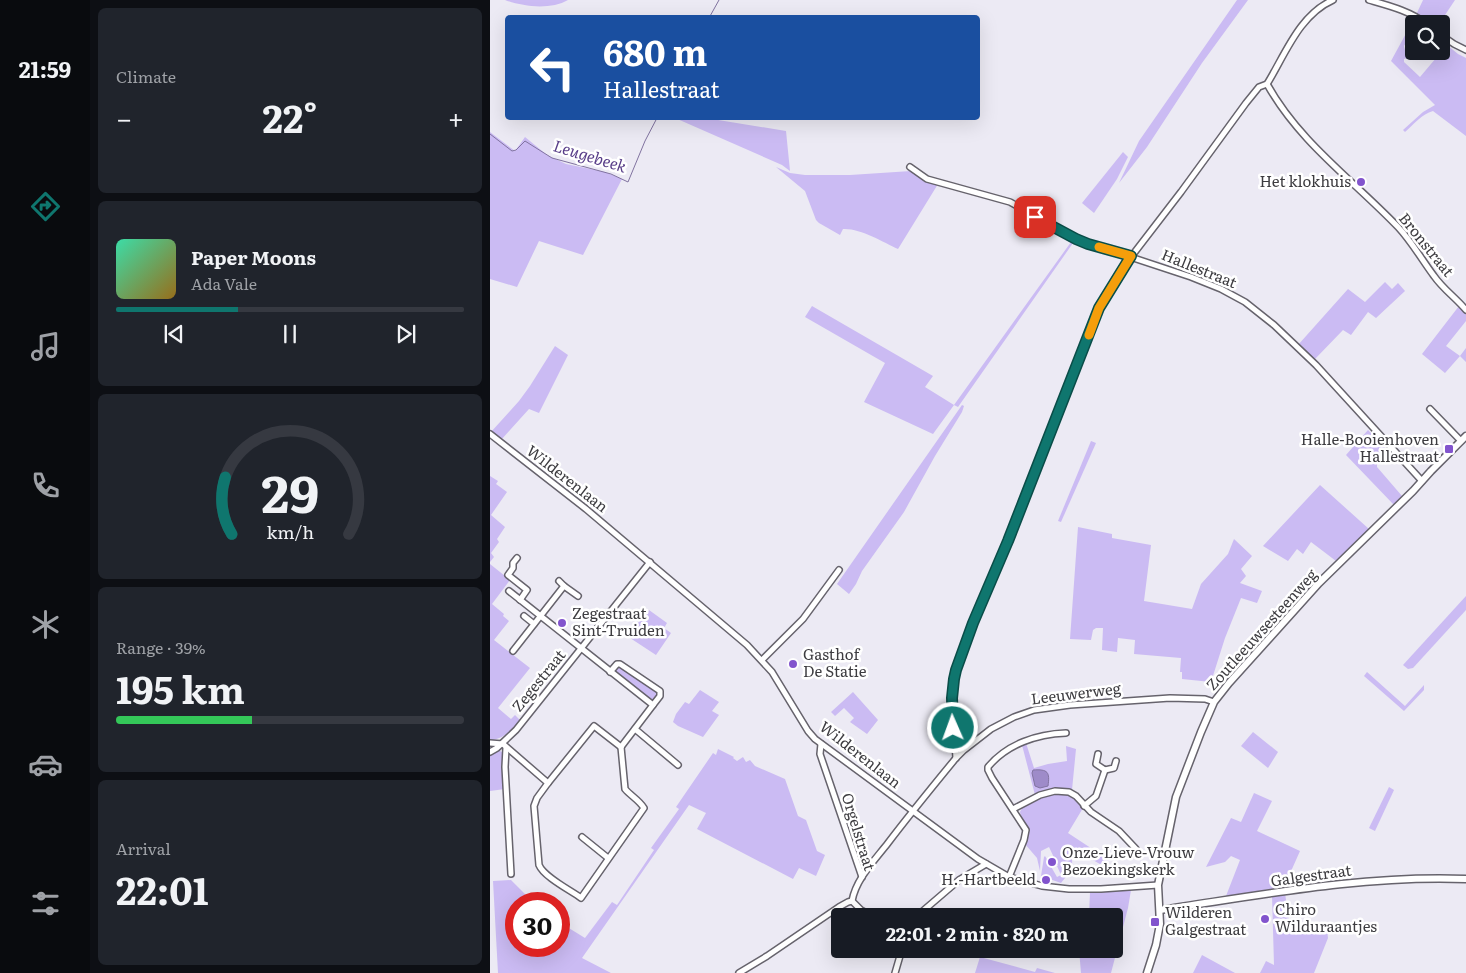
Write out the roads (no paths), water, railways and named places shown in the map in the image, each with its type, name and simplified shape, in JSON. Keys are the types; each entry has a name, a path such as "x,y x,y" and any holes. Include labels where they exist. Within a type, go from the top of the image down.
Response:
{"street":[{"path":"956,758 952,690 956,670 1099,308 1131,256 1181,192 1246,102 1259,87 1267,84 1288,46 1300,29 1316,11 1333,0"},
{"path":"1369,0 1395,7 1412,15"},
{"path":"1450,41 1466,50"},
{"name":"Bronstraat","path":"1267,84 1303,134 1330,163 1398,227 1435,278 1466,310"},
{"name":"Hallestraat","path":"910,168 927,179 1010,202 1076,239 1131,256 1220,289 1239,299 1259,312 1316,365 1422,481"},
{"path":"1430,409 1464,439"},
{"name":"Wilderenlaan","path":"490,434 586,509 747,645 762,660 780,684 808,731 822,744 986,864 1009,877 1042,886 1069,889 1101,889 1158,885"},
{"name":"Zoutleeuwsesteenweg","path":"1147,973 1159,933 1158,885 1176,797 1214,702 1229,682 1319,583 1464,439"},
{"path":"517,558 513,563 514,568 508,575 527,590 520,600"},
{"name":"Zegestraat","path":"490,752 504,746 650,562"},
{"path":"762,660 803,619 839,570"},
{"path":"559,581 578,596"},
{"path":"513,651 564,586"},
{"path":"509,591 653,705"},
{"path":"524,616 534,624"},
{"path":"610,672 617,664 620,664 660,691 660,696 621,747 625,789 644,808 581,898 540,869 534,806 537,798 548,783 594,726 621,747"},
{"name":"Leeuwerweg","path":"862,877 913,810 956,758 991,729 1014,717 1034,710 1070,705 1170,698 1205,699 1214,702"},
{"path":"635,729 678,765"},
{"path":"1009,877 1026,830 992,778 988,767 1006,751 1033,738 1066,733"},
{"path":"490,743 504,746 548,783"},
{"name":"Orgelstraat","path":"822,744 820,754 862,877 854,890 852,902"},
{"path":"504,746 512,874"},
{"path":"1098,754 1096,764 1105,770 1114,768 1116,761"},
{"path":"1084,806 1096,796 1105,770"},
{"path":"1013,809 1040,794 1060,791 1073,794 1084,806 1119,831 1136,849"},
{"path":"582,837 608,858"},
{"path":"927,908 959,880 986,864"},
{"name":"Galgestraat","path":"1160,910 1365,881 1414,878 1466,879"},
{"path":"739,973 768,956 848,902 852,902 859,908"},
{"path":"895,973 899,958"}],"waterway":[{"name":"Leugebeek","path":"711,15 719,0"},
{"name":"Leugebeek","path":"490,134 512,151 516,150 525,141 552,158 611,174 628,182 656,120"}],"place":[{"name":"Het klokhuis","path":"1361,182"},
{"name":"Halle-Booienhoven Hallestraat","path":"1449,449"},
{"name":"Zegestraat Sint-Truiden","path":"562,623"},
{"name":"Gasthof De Statie","path":"793,664"},
{"name":"Onze-Lieve-Vrouw Bezoekingskerk","path":"1052,862"},
{"name":"H.-Hartbeeld","path":"1046,880"},
{"name":"Chiro Wilduraantjes","path":"1265,919"},
{"name":"Wilderen Galgestraat","path":"1155,922"}]}
